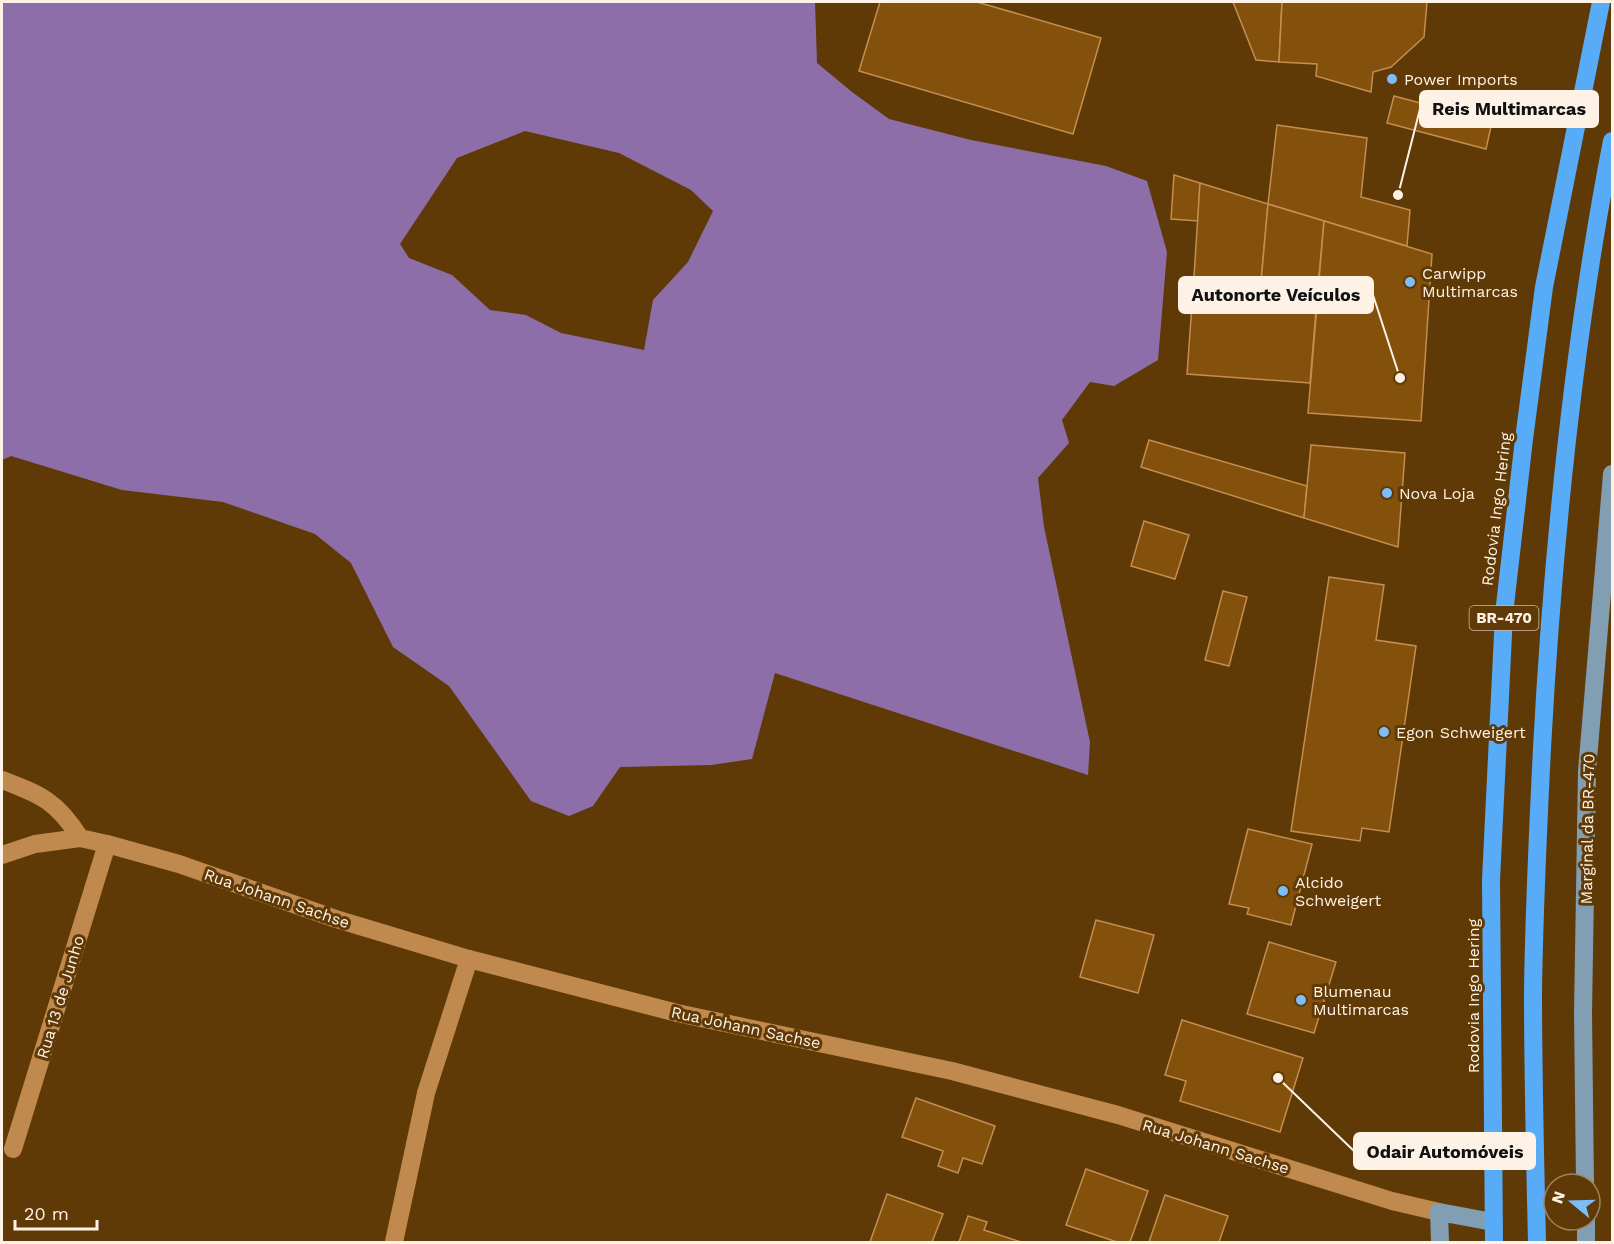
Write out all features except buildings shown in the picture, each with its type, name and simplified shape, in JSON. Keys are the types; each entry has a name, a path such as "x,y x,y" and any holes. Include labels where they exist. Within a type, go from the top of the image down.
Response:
{"highway":[{"name":"Rodovia Ingo Hering","path":"1494,1242 1491,880 1504,614 1544,287 1601,2"},
{"name":"BR-470","path":"1537,1242 1534,980 1536,866 1547,648 1558,520 1587,281 1612,141"}],"main road":[{"name":"Marginal da BR-470","path":"1585,1172 1583,1014 1587,771 1612,474"},
{"name":"Rua Johann Sachse","path":"1439,1212 1493,1222"},
{"path":"1439,1212 1440,1242"}],"street":[{"path":"2,780 48,800 68,818 80,838"},
{"name":"Rua Johann Sachse","path":"2,855 34,844 80,838 107,844 179,864 336,919 470,959 677,1013 963,1074 1118,1115 1392,1201 1439,1212"},
{"name":"Rua 13 de Junho","path":"13,1149 107,844"},
{"path":"394,1242 426,1093 470,959"}],"shaded area":[{"path":"2,2 815,2 817,63 889,119 971,140 1106,166 1147,181 1167,252 1158,360 1114,386 1090,382 1062,420 1069,443 1038,478 1044,527 1090,742 1088,775 775,673 752,759 711,765 620,767 593,806 569,816 531,801 449,686 393,647 351,563 315,534 223,502 122,490 11,456 2,460","holes":["525,131 619,153 691,190 713,211 688,262 653,300 644,350 561,333 526,315 490,310 452,275 409,258 400,244 457,158"]}],"place":[{"name":"Power Imports","path":"1392,79"},
{"name":"Reis Multimarcas","path":"1398,195"},
{"name":"Carwipp Multimarcas","path":"1410,282"},
{"name":"Autonorte Veículos","path":"1400,378"},
{"name":"Nova Loja","path":"1387,493"},
{"name":"Egon Schweigert","path":"1384,732"},
{"name":"Alcido Schweigert","path":"1283,891"},
{"name":"Blumenau Multimarcas","path":"1301,1000"},
{"name":"Odair Automóveis","path":"1278,1078"}]}
